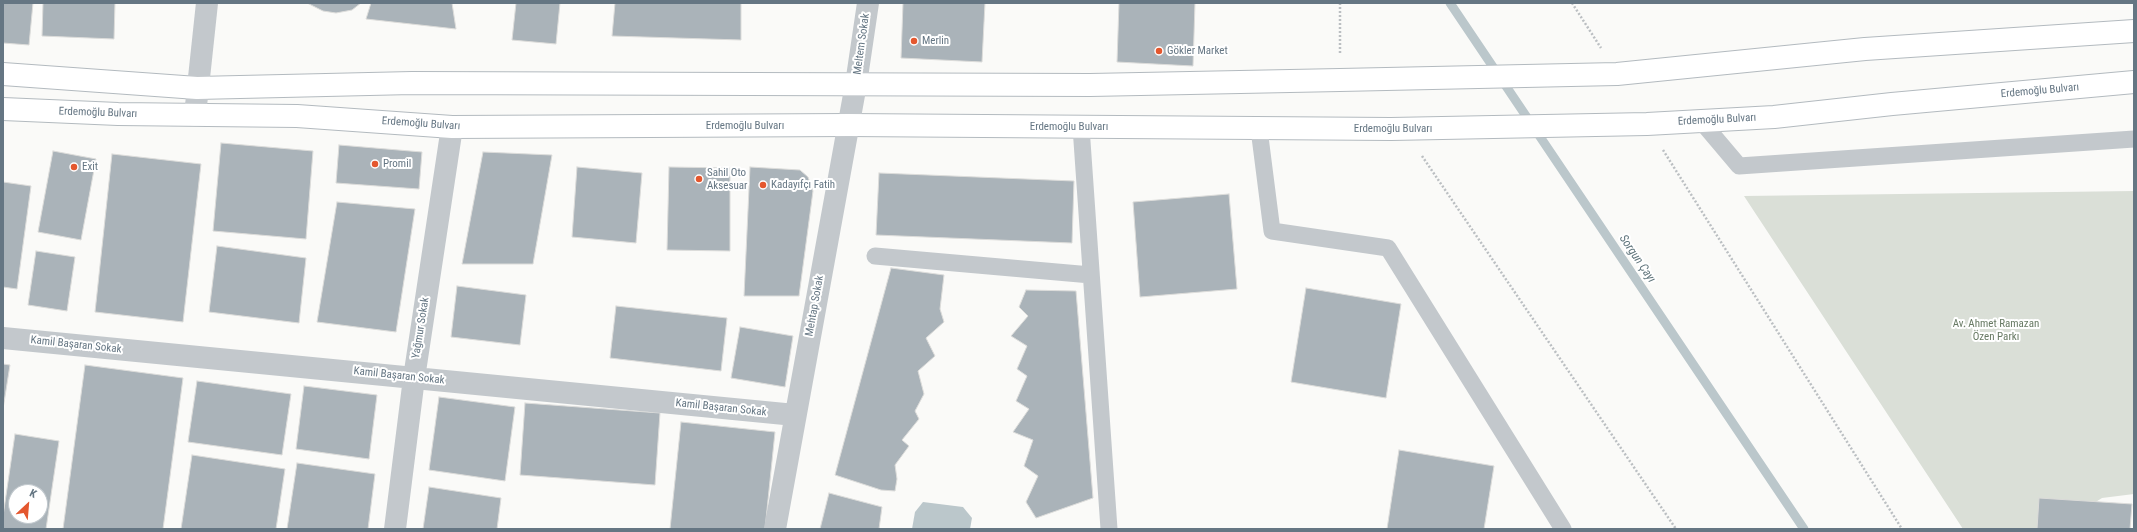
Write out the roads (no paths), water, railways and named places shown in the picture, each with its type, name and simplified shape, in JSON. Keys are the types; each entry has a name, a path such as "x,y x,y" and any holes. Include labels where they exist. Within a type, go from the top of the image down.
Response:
{"main road":[{"path":"3,74 197,88 412,83 1090,85 1340,80 1617,74 1865,49 2134,31"},
{"name":"Erdemoğlu Bulvarı","path":"3,109 118,114 297,116 452,127 848,125 1391,129 1647,124 1774,117 1892,104 2134,82"}],"street":[{"path":"195,115 207,3"},
{"name":"Meltem Sokak","path":"856,84 868,3"},
{"name":"Mehtap Sokak","path":"775,529 856,84"},
{"name":"Yağmur Sokak","path":"396,529 414,378 452,127"},
{"name":"Kamil Başaran Sokak","path":"3,338 795,415"}],"lane":[{"path":"1701,121 1739,166 2134,139"},
{"path":"1081,127 1109,529"},
{"path":"1259,128 1272,231 1388,248 1563,529"},
{"path":"875,256 1091,275"}],"waterway":[{"name":"Sorgun Çayı","path":"1450,3 1804,529"}],"place":[{"name":"Merlin","path":"914,41"},
{"name":"Gökler Market","path":"1159,51"},
{"name":"Promil","path":"375,164"},
{"name":"Exit","path":"74,167"},
{"name":"Sahil Oto Aksesuar","path":"699,179"},
{"name":"Kadayıfçı Fatih","path":"763,185"}],"park label":[{"name":"Av. Ahmet Ramazan Özen Parkı","path":"1996,330"}]}
